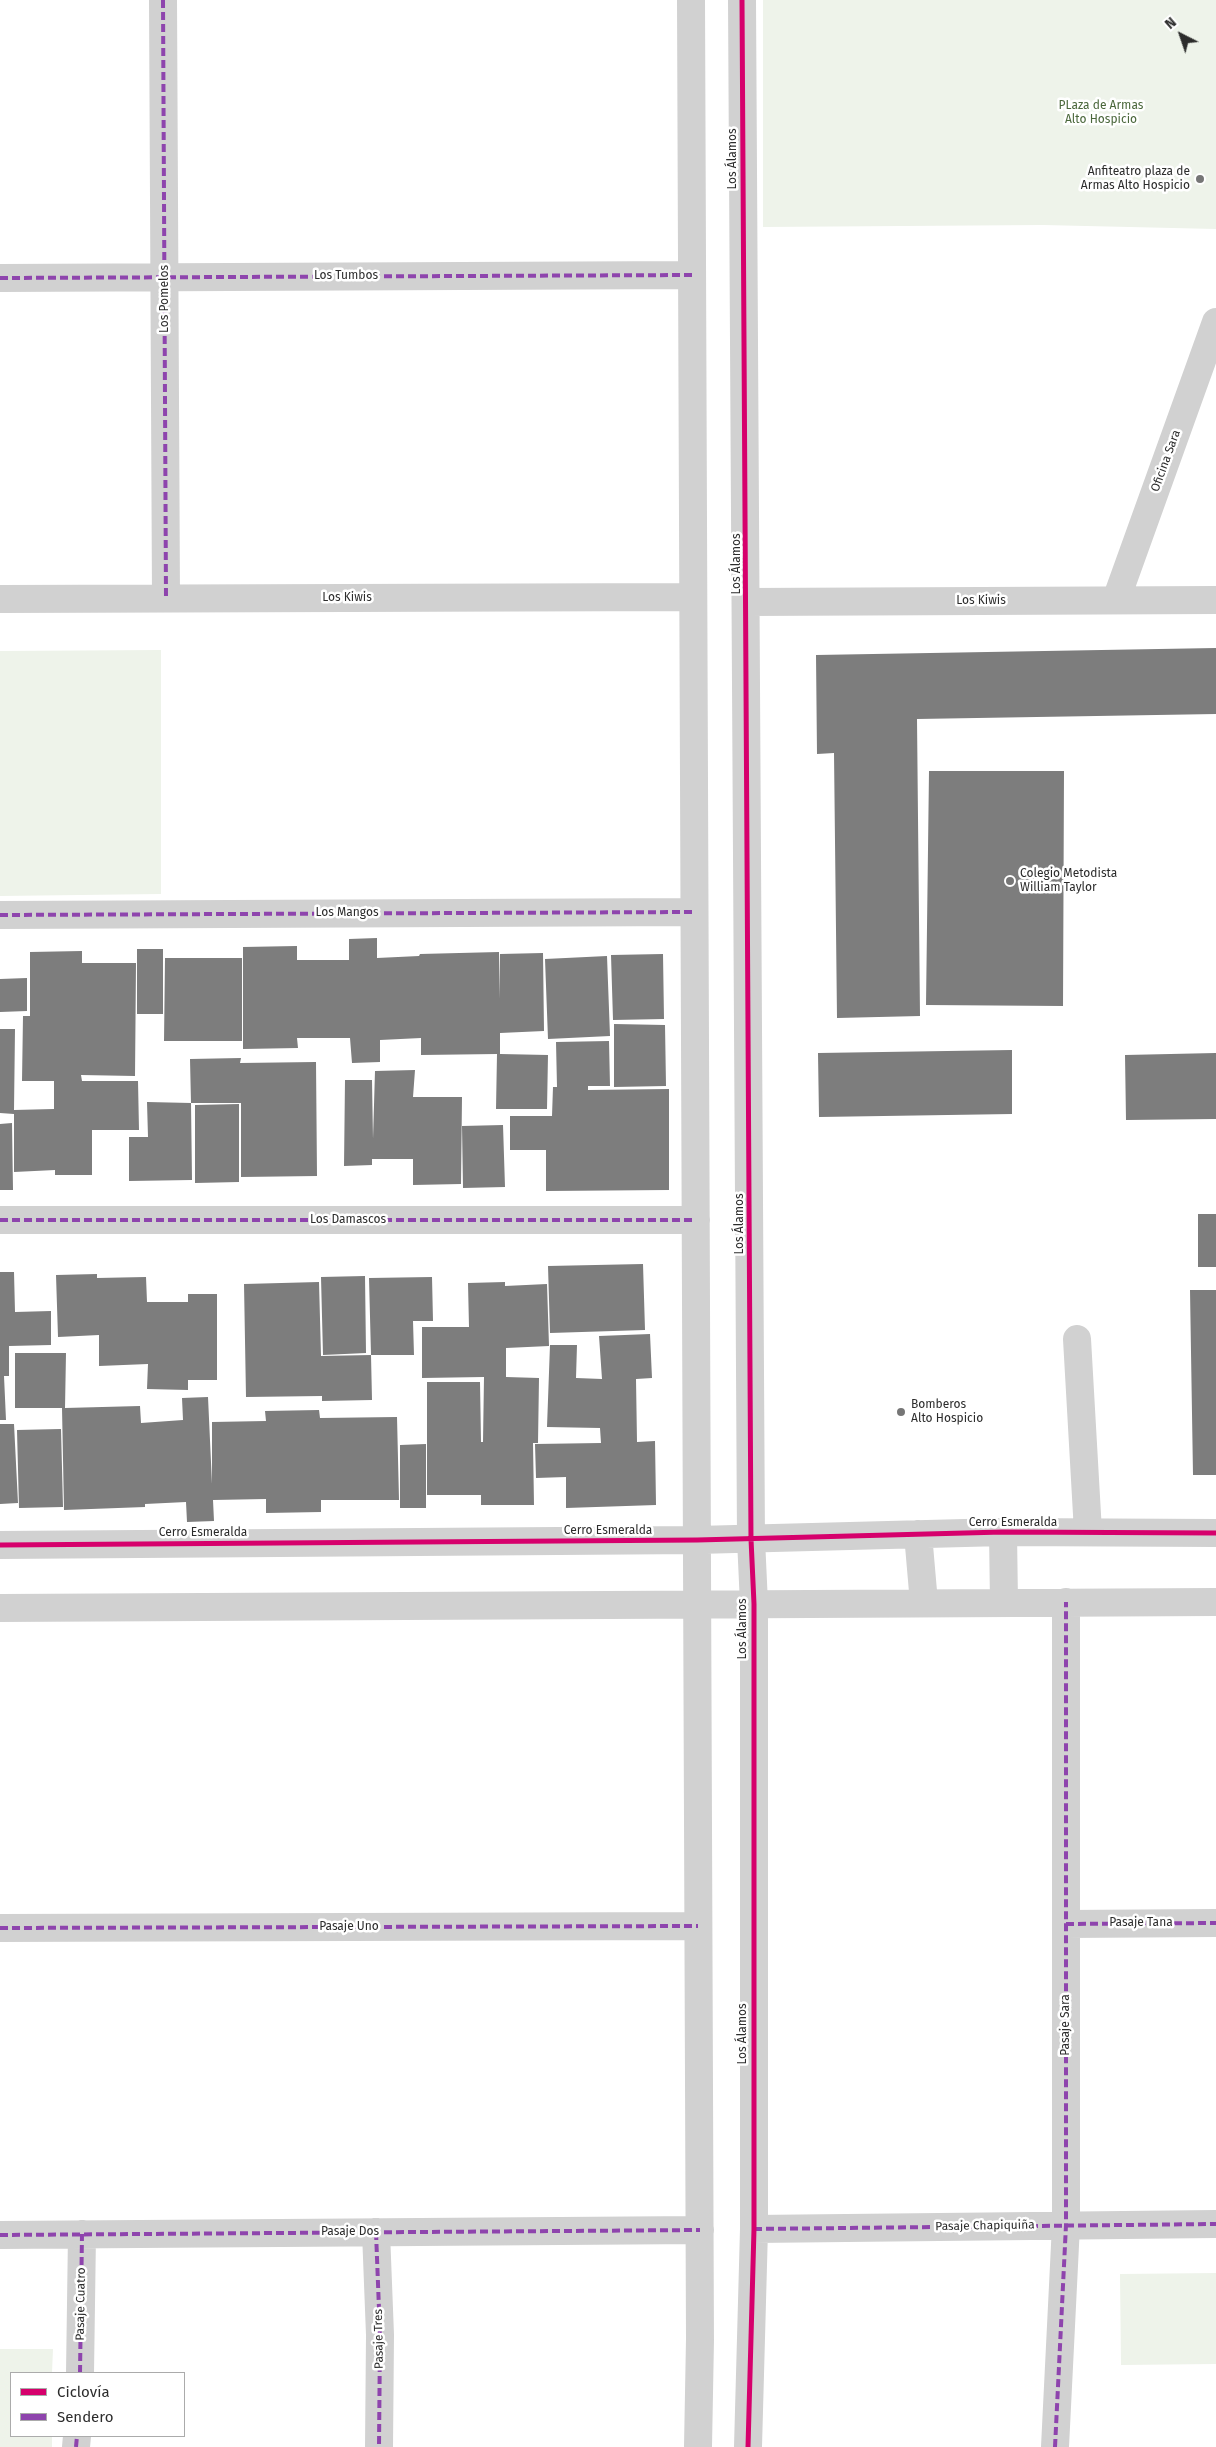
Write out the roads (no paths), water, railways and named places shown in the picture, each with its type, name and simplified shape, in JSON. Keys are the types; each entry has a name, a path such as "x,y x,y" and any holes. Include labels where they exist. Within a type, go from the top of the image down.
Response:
{"street":[{"name":"Los Pomelos","path":"163,0 166,598"},
{"path":"691,0 700,2230 698,2447"},
{"name":"Los Álamos","path":"742,0 751,1539 754,1604 754,2229 748,2447"},
{"name":"Los Tumbos","path":"0,278 692,275"},
{"name":"Oficina Sara","path":"1116,600 1208,367 1216,322"},
{"name":"Los Kiwis","path":"0,599 693,597"},
{"name":"Los Kiwis","path":"747,602 1216,600"},
{"name":"Los Mangos","path":"0,915 694,912"},
{"name":"Los Damascos","path":"0,1220 696,1220"},
{"path":"1077,1339 1088,1532"},
{"path":"1003,1532 1004,1603"},
{"name":"Cerro Esmeralda","path":"0,1545 697,1540 1003,1532 1216,1533"},
{"path":"918,1534 924,1603"},
{"name":"Pasaje Sara","path":"1055,2447 1066,2225 1066,1602"},
{"path":"0,1608 1216,1602"},
{"name":"Pasaje Tana","path":"1066,1924 1216,1923"},
{"name":"Pasaje Uno","path":"0,1928 698,1926"},
{"name":"Pasaje Chapiquiña","path":"754,2229 1216,2224"},
{"name":"Pasaje Dos","path":"0,2234 700,2230"},
{"name":"Pasaje Tres","path":"376,2232 380,2335 379,2447"},
{"name":"Pasaje Cuatro","path":"80,2372 82,2234"}],"place":[{"name":"Anfiteatro plaza de Armas Alto Hospicio","path":"1200,179"},
{"name":"Colegio Metodista William Taylor","path":"1010,881"},
{"name":"Bomberos Alto Hospicio","path":"901,1412"}],"park label":[{"name":"PLaza de Armas Alto Hospicio","path":"1101,113"}]}
